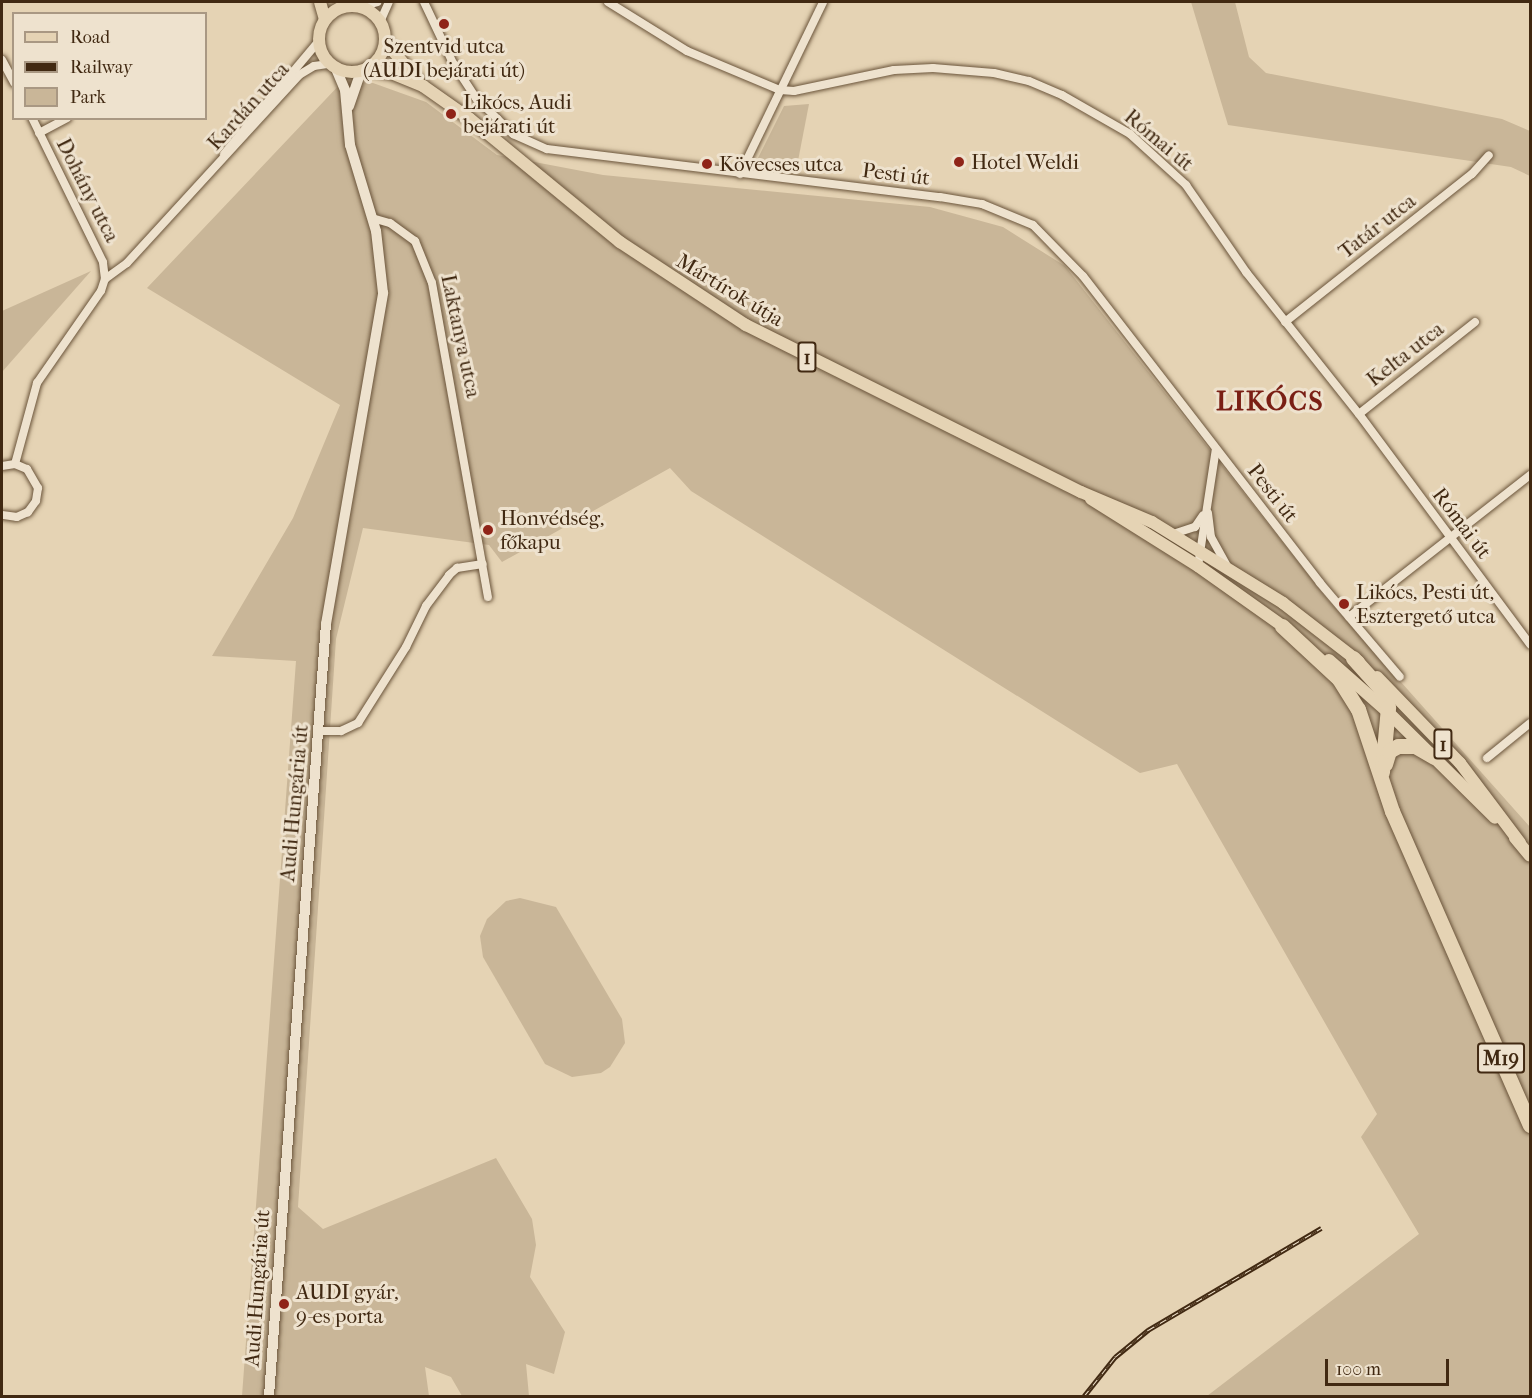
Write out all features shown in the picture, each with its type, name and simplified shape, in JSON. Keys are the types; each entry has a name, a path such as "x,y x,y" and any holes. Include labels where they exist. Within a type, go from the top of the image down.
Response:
{"highway":[{"path":"1282,626 1350,694 1382,782"},
{"path":"1353,658 1384,694 1389,713 1382,751 1382,782"},
{"path":"1382,782 1385,762 1393,748 1415,747 1434,757"},
{"name":"M19","path":"1382,782 1392,812 1530,1125"}],"main road":[{"path":"320,2 325,19 318,42 333,66"},
{"path":"325,19 350,5 380,22"},
{"name":"Mártírok útja","path":"380,22 385,41 423,86"},
{"path":"364,70 382,54 385,41"},
{"name":"Mártírok útja","path":"333,66 391,72 423,86 470,119 588,218 707,302 790,348 1081,492"},
{"name":"1","path":"1081,492 1122,507 1173,534 1282,603 1353,658 1412,709 1460,763 1530,855"},
{"name":"1","path":"1081,492 1198,566 1282,626 1389,713 1520,843"}],"street":[{"path":"350,5 377,2"},
{"path":"380,22 390,2"},
{"name":"Pesti út","path":"424,2 453,63 476,98 498,121 529,142 563,154 971,202 1025,220 1063,253 1349,617 1400,677"},
{"name":"Római út","path":"608,2 687,51 780,90 794,91 894,70 933,68 994,73 1029,81 1062,95 1130,134 1169,166 1285,322 1359,414 1530,644"},
{"path":"740,174 823,2"},
{"name":"Kardán utca","path":"214,170 235,138 318,42"},
{"path":"2,60 12,79"},
{"name":"Kardán utca","path":"214,170 299,75 314,66 333,66"},
{"path":"333,66 343,81 352,154 372,218"},
{"path":"347,112 364,70"},
{"name":"Dohány utca","path":"33,120 104,262 105,279"},
{"path":"39,133 63,120"},
{"name":"Tatár utca","path":"1285,322 1472,174 1489,155"},
{"path":"15,464 37,383 101,291 105,279 127,263 214,170"},
{"name":"Laktanya utca","path":"372,218 390,223 415,241 432,283 488,597"},
{"name":"Audi Hungária út","path":"269,1396 330,588 381,315 382,272 372,218"},
{"name":"Kelta utca","path":"1359,414 1474,322"},
{"path":"1198,566 1216,449"},
{"path":"2,466 15,464 35,478 38,496 24,514 2,515"},
{"path":"1349,617 1530,475"},
{"path":"1173,534 1195,527 1208,504"},
{"path":"1208,504 1211,537 1229,570"},
{"path":"320,731 341,731 358,723 406,647 426,606 449,575 457,568 483,564"},
{"path":"1487,758 1530,723"}],"green space":[{"path":"1191,2 1235,2 1249,57 1266,73 1502,119 1530,131 1530,176 1511,167 1228,125"},
{"path":"343,81 373,83 426,102 497,155 603,175 930,207 1003,227 1065,266 1328,600 1530,827 1530,1396 1207,1396 1419,1234 1361,1137 1377,1114 1177,764 1140,773 691,491 670,468 502,562 489,545 363,528 336,639 298,1207 323,1229 496,1158 532,1219 536,1245 530,1277 565,1332 554,1374 526,1364 529,1396 462,1396 451,1377 425,1367 429,1396 242,1396 296,661 212,656 293,518 340,405 147,288"},
{"path":"809,104 797,166 756,162 784,106"},
{"path":"91,271 2,372 2,311"},
{"path":"520,898 556,907 622,1019 625,1043 610,1067 601,1073 572,1077 545,1064 483,957 480,936 487,919 506,901"}],"railway":[{"path":"1084,1396 1115,1357 1148,1330 1321,1228"}],"place":[{"name":"Szentvid utca (AUDI bejárati út)","path":"444,24"},
{"name":"Likócs, Audi bejárati út","path":"451,114"},
{"name":"Hotel Weldi","path":"959,162"},
{"name":"Kövecses utca","path":"707,164"},
{"name":"Honvédség, főkapu","path":"488,530"},
{"name":"Likócs, Pesti út, Esztergető utca","path":"1344,604"},
{"name":"AUDI gyár, 9-es porta","path":"284,1304"}],"district":[{"name":"LIKÓCS","path":"1270,402"}]}
